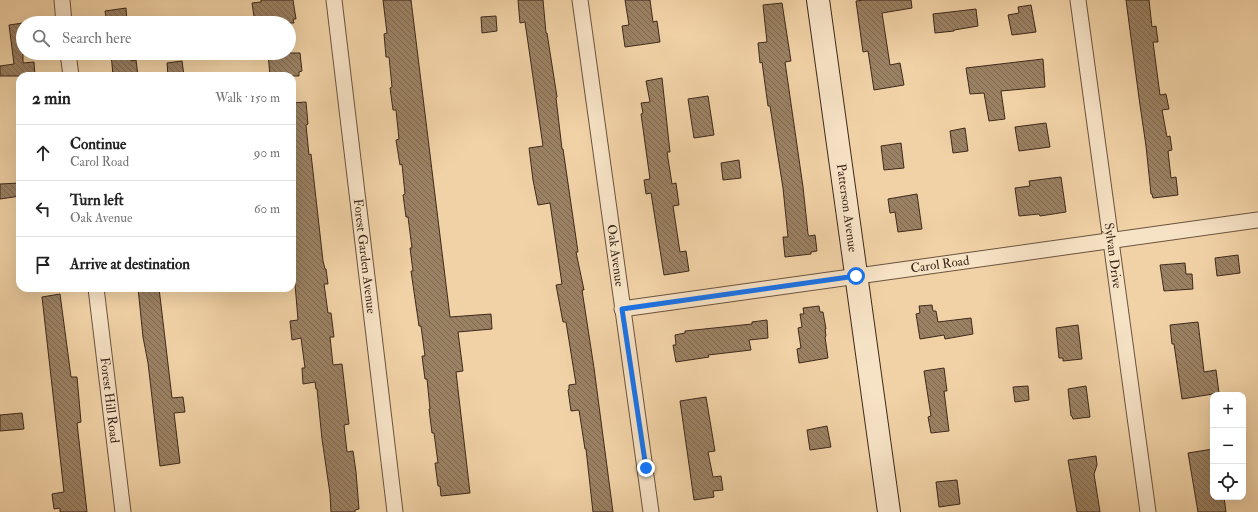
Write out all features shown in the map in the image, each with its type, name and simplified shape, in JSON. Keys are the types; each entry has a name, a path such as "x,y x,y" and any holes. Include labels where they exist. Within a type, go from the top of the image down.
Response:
{"main road":[{"name":"Patterson Avenue","path":"818,0 889,512"}],"street":[{"path":"62,0 63,16"},
{"name":"Forest Garden Avenue","path":"334,0 395,512"},
{"name":"Oak Avenue","path":"580,0 651,512"},
{"name":"Sylvan Drive","path":"1078,0 1148,512"},
{"path":"69,60 70,72"},
{"name":"Carol Road","path":"622,309 1258,220"},
{"name":"Forest Hill Road","path":"96,292 123,512"}],"building":[{"path":"261,0 293,0 296,16 254,16 252,3 261,2"},
{"path":"383,0 411,0 450,317 491,314 492,329 458,332 463,371 456,372 470,493 441,496 440,486 438,486 435,463 438,463 434,433 432,433 427,379 425,379 422,356 425,356 411,271 413,271 410,248 412,248 408,217 406,217 403,195 405,194 402,164 400,165 396,140 399,139 396,110 393,110 390,88 392,87 389,57 386,57 384,34 387,33"},
{"path":"518,0 543,0 546,33 557,97 562,149 578,252 576,252 584,290 582,290 613,512 593,512 586,449 579,410 571,411 568,390 569,385 576,384 566,322 563,322 556,285 562,284 550,203 538,205 533,180 529,148 543,146 525,22 520,23"},
{"path":"625,0 650,0 653,22 657,21 660,42 625,47 622,26 629,25"},
{"path":"911,0 912,8 882,13 890,65 900,63 904,85 874,90 868,51 863,52 856,1"},
{"path":"1126,0 1149,0 1152,27 1156,26 1158,42 1153,42 1160,95 1166,94 1169,109 1162,110 1167,137 1170,136 1172,150 1168,151 1171,178 1176,177 1178,195 1153,198 1151,194"},
{"path":"782,3 791,61 785,62 803,187 808,234 809,236 815,235 817,251 811,252 811,254 785,257 783,237 788,237 783,188 770,106 768,106 762,62 760,63 758,43 767,42 763,5"},
{"path":"1031,5 1036,32 1012,35 1008,15 1019,13 1018,7"},
{"path":"126,8 127,16 106,16 105,11"},
{"path":"976,9 978,26 935,33 933,14"},
{"path":"496,16 497,31 482,33 481,17"},
{"path":"16,24 16,60 23,60 23,63 34,62 35,72 16,72 16,76 0,76 0,66 14,64 9,25"},
{"path":"296,53 300,53 302,71 299,72 299,76 296,76 296,72 270,72 269,60 296,60"},
{"path":"1043,59 1045,87 1001,91 1005,119 989,121 984,93 970,94 966,68"},
{"path":"112,60 136,60 138,72 113,72"},
{"path":"182,61 183,72 168,72 167,63"},
{"path":"662,78 670,152 667,152 672,184 676,183 679,205 673,206 680,252 686,251 689,271 664,275 651,193 646,194 644,180 650,179 641,114 643,113 641,103 650,102 646,81"},
{"path":"708,96 714,135 694,138 688,99"},
{"path":"306,102 308,124 306,125 309,155 311,154 323,261 326,269 328,284 324,284 328,313 331,313 334,337 330,337 333,365 342,364 349,424 344,425 347,452 353,451 356,472 359,509 355,510 355,512 331,512 317,389 315,382 303,384 302,368 305,368 301,338 292,340 290,321 298,320 296,292 296,103"},
{"path":"1046,123 1050,147 1019,151 1015,127"},
{"path":"965,128 968,151 953,153 950,131"},
{"path":"901,143 904,168 884,170 881,146"},
{"path":"739,160 741,178 723,180 721,163"},
{"path":"1061,177 1066,212 1040,216 1039,214 1019,216 1015,188 1030,186 1029,181"},
{"path":"16,183 16,197 0,199 0,184"},
{"path":"917,194 922,229 898,232 895,212 890,213 888,199"},
{"path":"1238,255 1240,273 1217,276 1215,258"},
{"path":"1185,263 1186,274 1192,274 1193,289 1164,291 1160,265"},
{"path":"138,292 159,292 172,398 183,397 185,412 174,413 180,463 160,466 148,363 143,337"},
{"path":"60,294 71,377 77,377 81,422 77,423 87,512 60,512 60,508 54,509 52,494 64,492 42,297"},
{"path":"932,305 933,311 936,311 938,322 971,318 973,334 945,339 944,335 920,339 916,314 920,313 919,306"},
{"path":"819,306 820,312 823,312 826,329 825,337 828,358 799,363 797,349 801,348 798,328 802,327 800,314 804,314 803,308"},
{"path":"767,320 768,338 749,340 751,350 708,355 709,357 676,362 673,345 676,345 675,335 685,333 685,331 752,324 752,322"},
{"path":"1198,322 1204,372 1216,370 1219,392 1210,392 1210,394 1182,399 1170,325"},
{"path":"1078,325 1082,359 1063,361 1063,358 1059,358 1056,328"},
{"path":"944,368 947,391 944,391 949,431 931,433 928,417 931,416 924,371"},
{"path":"1028,386 1029,400 1015,402 1013,387"},
{"path":"1086,386 1090,417 1073,419 1071,416 1068,389"},
{"path":"706,397 715,451 708,452 713,477 721,476 723,490 713,491 714,497 694,500 680,401"},
{"path":"22,413 24,429 0,431 0,415"},
{"path":"827,426 831,447 810,450 807,430"},
{"path":"1210,449 1210,500 1224,500 1226,512 1198,512 1188,453"},
{"path":"1096,456 1097,465 1094,474 1100,512 1077,512 1068,460"},
{"path":"957,480 960,504 939,507 936,482"}],"route":[{"path":"646,468 622,309 856,276"}]}
